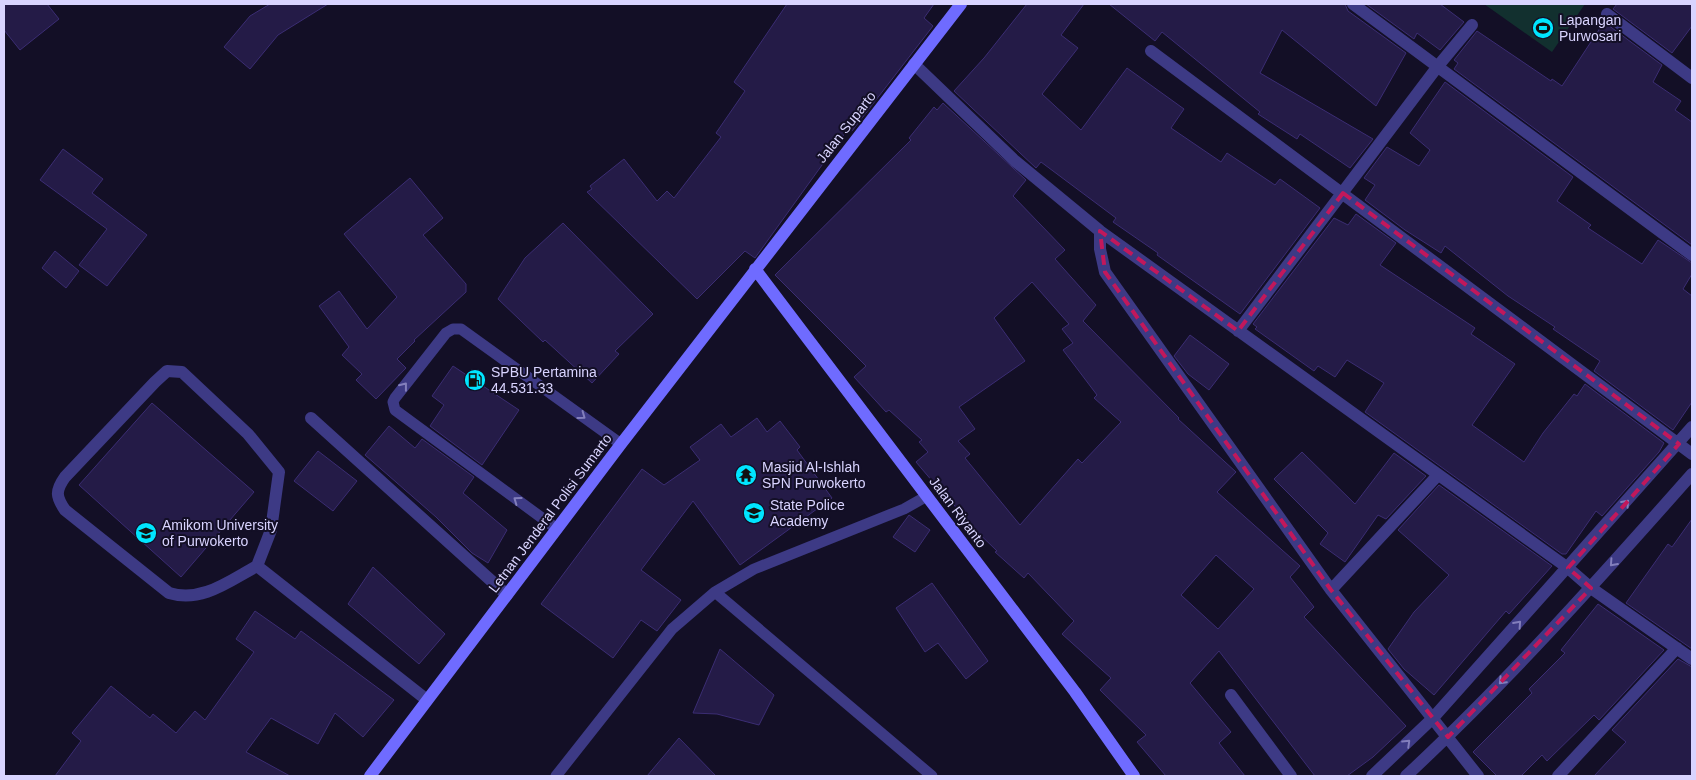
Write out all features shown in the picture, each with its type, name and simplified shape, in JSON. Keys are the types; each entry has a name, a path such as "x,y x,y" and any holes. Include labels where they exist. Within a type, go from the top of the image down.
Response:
{"street":[{"name":"Jalan Suparto","path":"755,269 961,4"},
{"path":"1353,4 1692,255"},
{"path":"1607,14 1692,78"},
{"path":"1238,331 1438,66 1472,25"},
{"path":"1151,51 1692,454"},
{"path":"914,64 1015,160 1100,231 1568,568 1591,588 1692,659"},
{"path":"1100,231 1100,249 1105,272 1331,590 1478,776"},
{"name":"Letnan Jenderal Polisi Sumarto","path":"370,776 755,269"},
{"name":"Jalan Riyanto","path":"755,269 1075,692 1134,776"},
{"path":"167,371 182,372 248,434 279,472 272,530 257,566 196,597 183,597 169,593 66,510 57,498 57,489 64,477 167,371"},
{"path":"310,418 507,595"},
{"path":"1372,776 1432,719 1679,444 1692,427"},
{"path":"1406,776 1448,737 1591,588 1692,474"},
{"path":"1331,590 1438,475"},
{"path":"257,566 427,700"},
{"path":"1558,776 1677,648"},
{"path":"1231,695 1291,776"}],"lane":[{"path":"557,529 395,410 393,402 395,398 446,333 453,329 461,329 621,444"},
{"path":"556,776 672,629 715,592 754,569 904,509 927,496"},
{"path":"715,592 932,776"}],"highlighted area":[{"path":"1343,193 1679,444 1568,568 1591,588 1448,737 1331,590 1105,272 1100,231 1238,331"}],"green space":[{"name":"Lapangan Purwosari","path":"1484,4 1585,4 1552,52"}],"building":[{"path":"4,4 47,4 59,19 20,50 4,30"},
{"path":"270,4 328,4 278,35 250,69 224,47 250,16"},
{"path":"787,4 934,4 924,18 933,26 852,131 848,129 755,258 745,251 697,299 587,192 592,189 590,186 624,159 657,201 667,191 674,198 721,137 716,133 745,91 734,82"},
{"path":"1027,4 1084,4 1061,35 1078,48 1042,94 1081,130 1127,68 1184,109 1171,128 1221,162 1227,153 1275,185 1280,179 1320,208 1240,314 1113,222 1116,218 1041,162 1036,168 954,91 984,58"},
{"path":"1109,4 1345,4 1348,11 1406,53 1376,106 1282,30 1260,73 1373,139 1350,168 1300,134 1297,139 1258,114 1260,112 1162,32 1155,41"},
{"path":"1366,4 1440,4 1464,22 1440,50 1417,33 1414,39"},
{"path":"1617,4 1692,4 1692,26 1672,53 1613,9"},
{"path":"1604,22 1662,65 1653,82 1681,101 1675,110 1692,122 1692,245 1454,69 1458,63 1454,60 1477,31 1551,81 1552,79 1562,86"},
{"path":"1445,82 1573,177 1557,201 1591,225 1588,228 1642,264 1658,240 1692,263 1692,274 1683,289 1692,296 1692,402 1673,430 1594,371 1600,361 1553,329 1555,327 1508,296 1445,246 1441,253 1405,230 1365,200 1375,185 1364,178 1387,147 1419,166 1430,150 1410,133"},
{"path":"943,103 1026,180 1013,196 1065,250 1055,259 1096,305 1083,321 1178,419 1236,472 1217,492 1300,566 1290,577 1314,607 1304,617 1406,726 1373,757 1347,776 1315,776 1219,651 1190,683 1231,732 1219,743 1245,776 1166,776 1137,742 1146,735 1100,690 1111,678 1062,634 1074,621 1028,573 1024,578 995,552 997,551 967,522 916,462 928,452 919,442 922,440 889,410 886,412 854,377 866,366 775,275 911,140 909,138 934,107 937,110","holes":["1032,282 1069,324 1062,329 1073,343 1063,350 1097,395 1094,398 1121,422 1082,463 1078,459 1020,525 965,458 970,454 958,441 975,429 959,407 1025,361 994,318","1216,555 1254,589 1218,629 1181,595"]},
{"path":"63,149 103,179 92,193 147,235 107,286 79,265 107,229 40,180"},
{"path":"410,178 443,218 423,235 466,284 466,292 414,340 397,359 406,368 376,399 356,380 362,374 342,355 349,347 319,306 339,291 367,329 397,297 344,234"},
{"path":"1356,214 1396,243 1380,265 1475,328 1471,334 1515,364 1472,425 1524,462 1543,433 1574,394 1577,396 1585,384 1664,443 1659,452 1602,516 1596,511 1566,554 1562,554 1365,412 1384,383 1347,360 1335,377 1318,366 1314,371 1255,329 1257,327 1253,324 1334,218 1348,225"},
{"path":"563,223 653,314 615,351 619,354 592,383 545,340 543,342 498,299 525,258"},
{"path":"55,251 79,271 66,288 42,268"},
{"path":"1190,335 1229,364 1209,390 1188,374 1174,356"},
{"path":"453,366 519,410 482,465 430,426 444,405 432,396"},
{"path":"152,403 254,492 181,577 79,485"},
{"path":"757,418 767,432 780,421 800,447 797,450 832,498 740,565 693,501 641,570 681,600 657,631 641,620 613,658 541,604 642,469 664,485 700,460 690,447 721,424 731,437"},
{"path":"389,426 415,448 422,439 474,477 463,493 507,530 488,563 472,553 436,517 365,455"},
{"path":"318,451 357,481 333,511 294,481"},
{"path":"1302,452 1355,504 1394,453 1426,476 1386,519 1378,515 1345,562 1320,544 1328,533 1274,479"},
{"path":"1439,485 1552,566 1509,614 1506,611 1434,695 1404,669 1388,649 1414,612 1449,575 1398,530"},
{"path":"909,515 930,530 915,552 893,537"},
{"path":"1692,519 1692,649 1626,603 1668,544 1672,547"},
{"path":"373,567 445,634 419,664 348,604"},
{"path":"932,583 988,661 966,679 938,643 925,652 896,608"},
{"path":"1598,604 1664,650 1599,720 1594,715 1547,761 1542,755 1521,776 1497,776 1473,752 1532,693 1529,689 1565,653 1561,650"},
{"path":"255,611 295,639 301,631 394,700 363,737 335,713 318,744 271,718 246,752 290,776 55,776 81,741 72,733 111,686 150,718 153,714 176,733 195,711 205,720 254,652 236,639"},
{"path":"720,649 774,695 759,725 717,714 693,713"},
{"path":"1678,659 1692,667 1692,776 1594,776 1626,742 1612,730"},
{"path":"679,738 716,776 647,776"}],"place":[{"name":"Lapangan Purwosari","path":"1543,28"},
{"name":"SPBU Pertamina 44.531.33","path":"475,380"},
{"name":"Masjid Al-Ishlah SPN Purwokerto","path":"746,475"},
{"name":"State Police Academy","path":"754,513"},
{"name":"Amikom University of Purwokerto","path":"146,533"}]}
